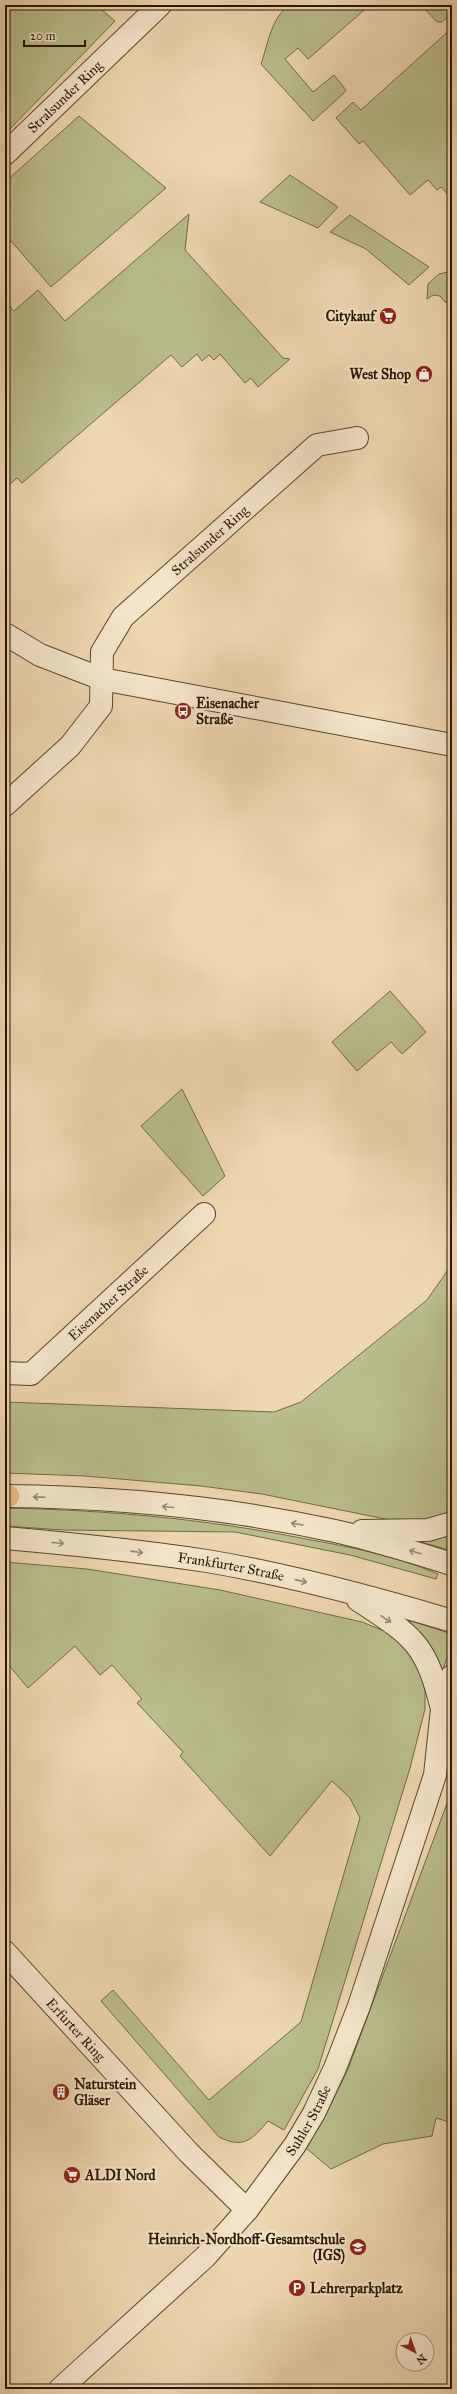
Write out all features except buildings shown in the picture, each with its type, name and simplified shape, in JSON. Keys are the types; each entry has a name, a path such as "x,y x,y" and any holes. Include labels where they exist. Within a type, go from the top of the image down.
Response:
{"street":[{"name":"Stralsunder Ring","path":"5,154 160,5"},
{"name":"Stralsunder Ring","path":"102,679 102,652 123,617 317,444 357,438"},
{"path":"5,634 40,655 102,679 452,745"},
{"path":"5,805 75,740 101,706 102,679"},
{"name":"Eisenacher Straße","path":"5,1373 31,1374 204,1214"},
{"path":"6,1496 86,1499 238,1514 336,1531 452,1564"},
{"path":"336,1531 428,1530 452,1523"},
{"name":"Frankfurter Straße","path":"5,1538 99,1547 208,1561 342,1590 452,1621"},
{"path":"342,1590 397,1626 416,1643 427,1660 435,1679 442,1709"},
{"name":"Suhler Straße","path":"60,2389 205,2257 247,2210 295,2145 335,2068 359,2006 435,1776 442,1709 452,1676"},
{"name":"Suhler Straße","path":"435,1776 452,1752"},
{"name":"Erfurter Ring","path":"5,1952 189,2153 247,2210"}],"green space":[{"path":"5,5 96,5 115,21 5,134"},
{"path":"290,5 370,5 308,59 298,48 285,59 313,92 334,75 346,90 313,121 261,64 274,24 278,16"},
{"path":"427,5 452,5 452,13 442,22 437,22 424,8"},
{"path":"452,28 452,199 441,187 437,190 428,180 410,195 363,141 359,144 336,118 353,102 361,110"},
{"path":"79,116 166,188 51,287 11,241 5,246 5,182"},
{"path":"290,175 338,207 318,228 260,202"},
{"path":"189,214 185,250 283,358 290,359 258,387 251,378 245,383 220,354 214,360 209,355 202,361 197,354 182,367 171,355 22,483 17,478 8,486 5,482 5,301 14,311 38,290 65,321"},
{"path":"350,215 429,267 409,285 366,249 330,232"},
{"path":"452,271 452,302 445,302 440,296 433,295 427,299 428,284 439,274"},
{"path":"390,991 426,1032 402,1054 391,1042 357,1071 332,1042"},
{"path":"182,1089 225,1176 203,1196 141,1126"},
{"path":"452,1264 452,1515 405,1523 262,1494 201,1486 85,1476 5,1473 5,1402 274,1412 301,1402 427,1300"},
{"path":"5,1508 119,1513 231,1526 356,1549 390,1557 438,1574 436,1579 350,1555 235,1532 63,1530 5,1526"},
{"path":"452,1531 452,1551 421,1542 422,1537"},
{"path":"5,1562 87,1569 220,1590 362,1622 389,1633 408,1649 420,1668 425,1688 425,1709 410,1768 318,2069 284,2130 268,2121 252,2138 246,2141 227,2141 219,2137 101,2001 113,1990 209,2100 301,2022 360,1818 350,1798 332,1781 270,1856 180,1756 183,1752 137,1703 142,1699 112,1665 100,1675 75,1646 28,1688 7,1663 5,1664"},
{"path":"408,1620 452,1634 452,1642 443,1670 422,1636"},
{"path":"452,1790 452,2123 436,2118 432,2136 383,2144 331,2169 306,2148 326,2115 348,2069"}],"place":[{"name":"Citykauf","path":"388,316"},
{"name":"West Shop","path":"424,374"},
{"name":"Eisenacher Straße","path":"183,711"},
{"name":"Naturstein Gläser","path":"61,2092"},
{"name":"ALDI Nord","path":"72,2175"},
{"name":"Heinrich-Nordhoff-Gesamtschule (IGS)","path":"358,2247"},
{"name":"Lehrerparkplatz","path":"297,2288"}]}
